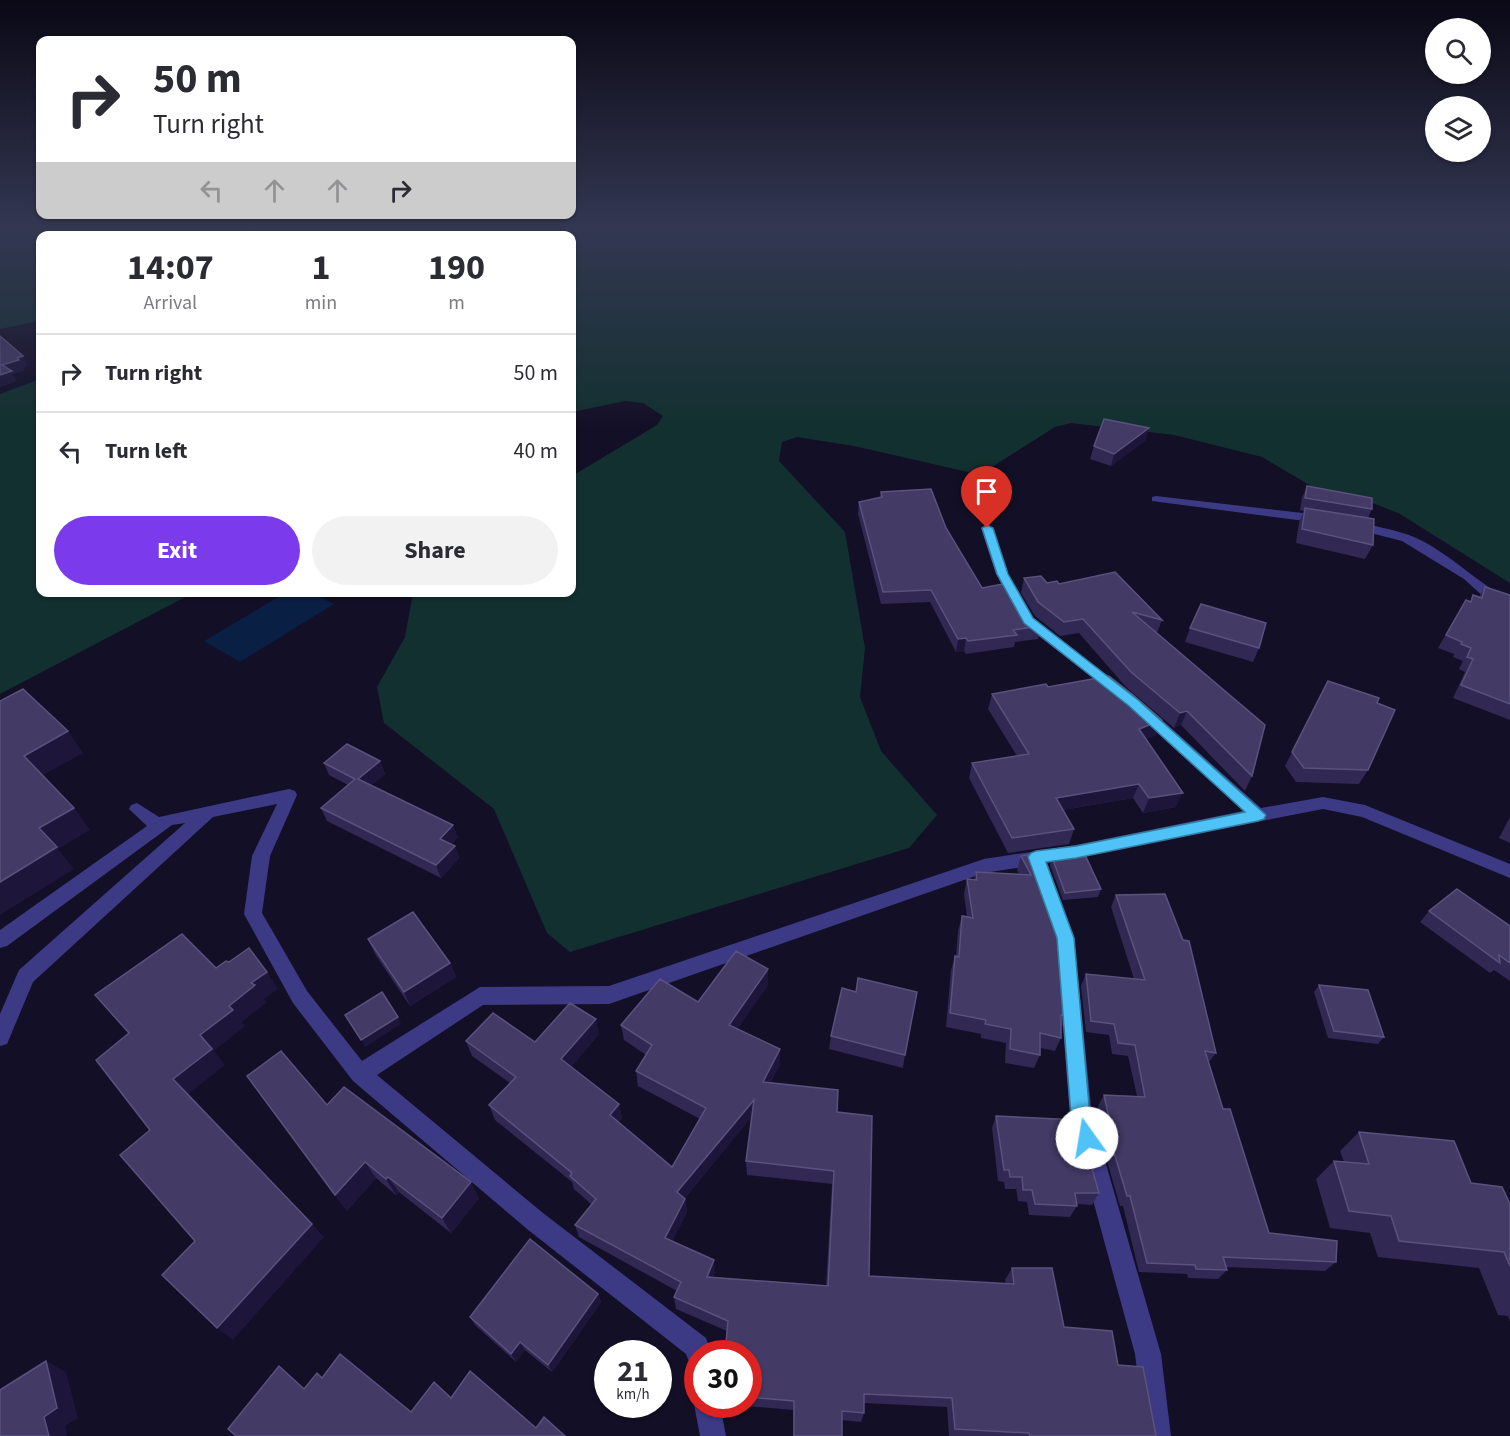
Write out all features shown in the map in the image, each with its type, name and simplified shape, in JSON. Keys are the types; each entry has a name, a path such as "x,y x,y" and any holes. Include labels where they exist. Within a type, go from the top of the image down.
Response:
{"street":[{"path":"1155,499 1259,510 1342,523 1406,538 1469,576 1490,594 1510,605"},
{"path":"987,528 1002,574 1028,621 1129,699 1258,815"},
{"path":"0,940 167,820 289,795 261,856 253,914 300,997 360,1074 535,1221 688,1340"},
{"path":"360,1074 480,996 609,995 984,866 1076,852 1323,803 1365,811 1510,872"},
{"path":"137,809 159,826"},
{"path":"0,1037 26,976 209,812"},
{"path":"1036,857 1065,938 1081,1116 1148,1354 1158,1436"},
{"path":"710,1418 713,1436"}],"green space":[{"path":"0,295 36,295 36,322 0,329"},
{"path":"576,295 1510,295 1510,583 1400,514 1378,505 1311,486 1262,457 1174,435 1071,423 1055,427 987,470 968,472 854,446 797,437 782,442 779,461 845,532 865,648 860,697 881,751 937,815 909,848 570,952 547,933 494,809 384,723 377,687 405,637 412,597 576,597 576,474 657,425 663,416 643,403 625,401 576,411"},
{"path":"36,380 36,597 185,597 0,694 0,394"}],"water":[{"path":"278,597 320,597 334,604 240,662 204,641"}],"building":[{"path":"0,336 23,356 17,358 19,360 2,365 12,371 0,375"},
{"path":"1104,419 1149,428 1114,454 1094,446"},
{"path":"1307,486 1372,498 1372,509 1305,498"},
{"path":"931,489 946,528 982,588 1008,583 1024,613 1041,626 1013,630 1017,635 968,641 966,638 958,639 931,590 883,592 859,502 882,497 881,492"},
{"path":"1305,508 1374,519 1373,545 1302,529"},
{"path":"1115,572 1162,620 1132,612 1265,725 1252,776 1187,711 1180,713 1131,672 1083,619 1064,622 1038,602 1024,578 1041,576 1047,583 1057,581 1059,584"},
{"path":"1485,587 1510,595 1510,704 1461,685 1473,659 1467,657 1471,648 1446,635 1466,600 1471,602 1473,595 1482,598"},
{"path":"1201,604 1266,623 1259,648 1190,628"},
{"path":"1109,676 1162,720 1139,729 1183,793 1149,798 1139,784 1056,798 1074,829 1012,838 972,763 1029,754 992,694"},
{"path":"1328,681 1379,698 1377,703 1395,710 1368,770 1304,768 1292,752"},
{"path":"23,689 68,731 24,756 74,808 39,828 57,847 0,882 0,701"},
{"path":"347,744 380,761 358,779 453,825 440,839 455,846 436,865 321,808 355,779 324,763"},
{"path":"1081,852 1086,857 1101,889 1065,893 1052,857"},
{"path":"1033,854 1050,899 1062,955 1067,1016 1061,1015 1061,1038 1040,1033 1040,1055 1010,1049 1011,1029 985,1024 986,1020 950,1013 955,956 959,957 962,916 973,918 967,879 977,880 976,872 1031,875 1021,856"},
{"path":"1457,889 1510,926 1510,963 1499,955 1500,963 1429,911"},
{"path":"1165,894 1183,940 1189,941 1216,1053 1205,1051 1223,1109 1230,1109 1269,1233 1337,1241 1336,1262 1223,1257 1227,1270 1196,1269 1195,1265 1147,1263 1130,1196 1127,1196 1105,1122 1110,1122 1104,1095 1145,1097 1135,1045 1118,1043 1114,1024 1091,1021 1086,974 1145,980 1116,895"},
{"path":"413,912 450,963 404,992 368,939"},
{"path":"182,934 216,968 249,948 267,972 251,983 255,985 229,1006 233,1010 200,1035 212,1049 173,1079 312,1224 217,1328 162,1275 195,1241 120,1155 150,1130 96,1060 129,1033 95,995"},
{"path":"736,951 768,969 729,1025 780,1049 763,1082 838,1090 837,1112 872,1116 869,1276 1014,1284 1012,1268 1052,1268 1064,1327 1112,1331 1118,1365 1143,1367 1156,1436 1030,1436 1029,1433 955,1429 952,1398 864,1394 864,1413 842,1411 842,1436 794,1436 794,1401 762,1398 762,1340 726,1340 728,1321 674,1297 681,1282 575,1225 596,1199 570,1176 572,1173 489,1105 516,1077 466,1041 493,1013 535,1042 570,1003 596,1019 561,1059 619,1104 610,1115 672,1167 706,1108 636,1071 652,1045 621,1025 660,979 698,1002","holes":["754,1100 746,1161 834,1171 828,1286 707,1277 714,1260 665,1238 685,1199 677,1192"]},
{"path":"858,978 917,992 905,1055 831,1036 842,988 856,992"},
{"path":"1319,985 1368,990 1384,1037 1334,1031"},
{"path":"382,992 398,1017 361,1040 345,1015"},
{"path":"281,1051 327,1105 344,1087 471,1182 442,1218 365,1162 335,1195 247,1076"},
{"path":"996,1116 1078,1120 1099,1193 1075,1193 1077,1206 1035,1204 1032,1190 1023,1190 1022,1177 1010,1177 1009,1170 1004,1170"},
{"path":"1359,1132 1454,1141 1471,1183 1502,1187 1510,1204 1510,1266 1504,1252 1399,1241 1391,1216 1349,1211 1334,1161 1369,1164"},
{"path":"530,1239 598,1294 548,1365 520,1342 511,1354 470,1317"},
{"path":"340,1354 411,1412 434,1382 451,1398 470,1371 536,1428 544,1417 565,1436 236,1436 228,1429 279,1366 304,1389 317,1373 322,1378"},
{"path":"46,1361 57,1408 44,1417 49,1436 0,1436 0,1390"}],"route":[{"path":"987,528 1002,574 1028,621 1133,703 1185,747 1258,815 1076,852 1036,857 1065,938 1081,1116 1087,1138"}]}
